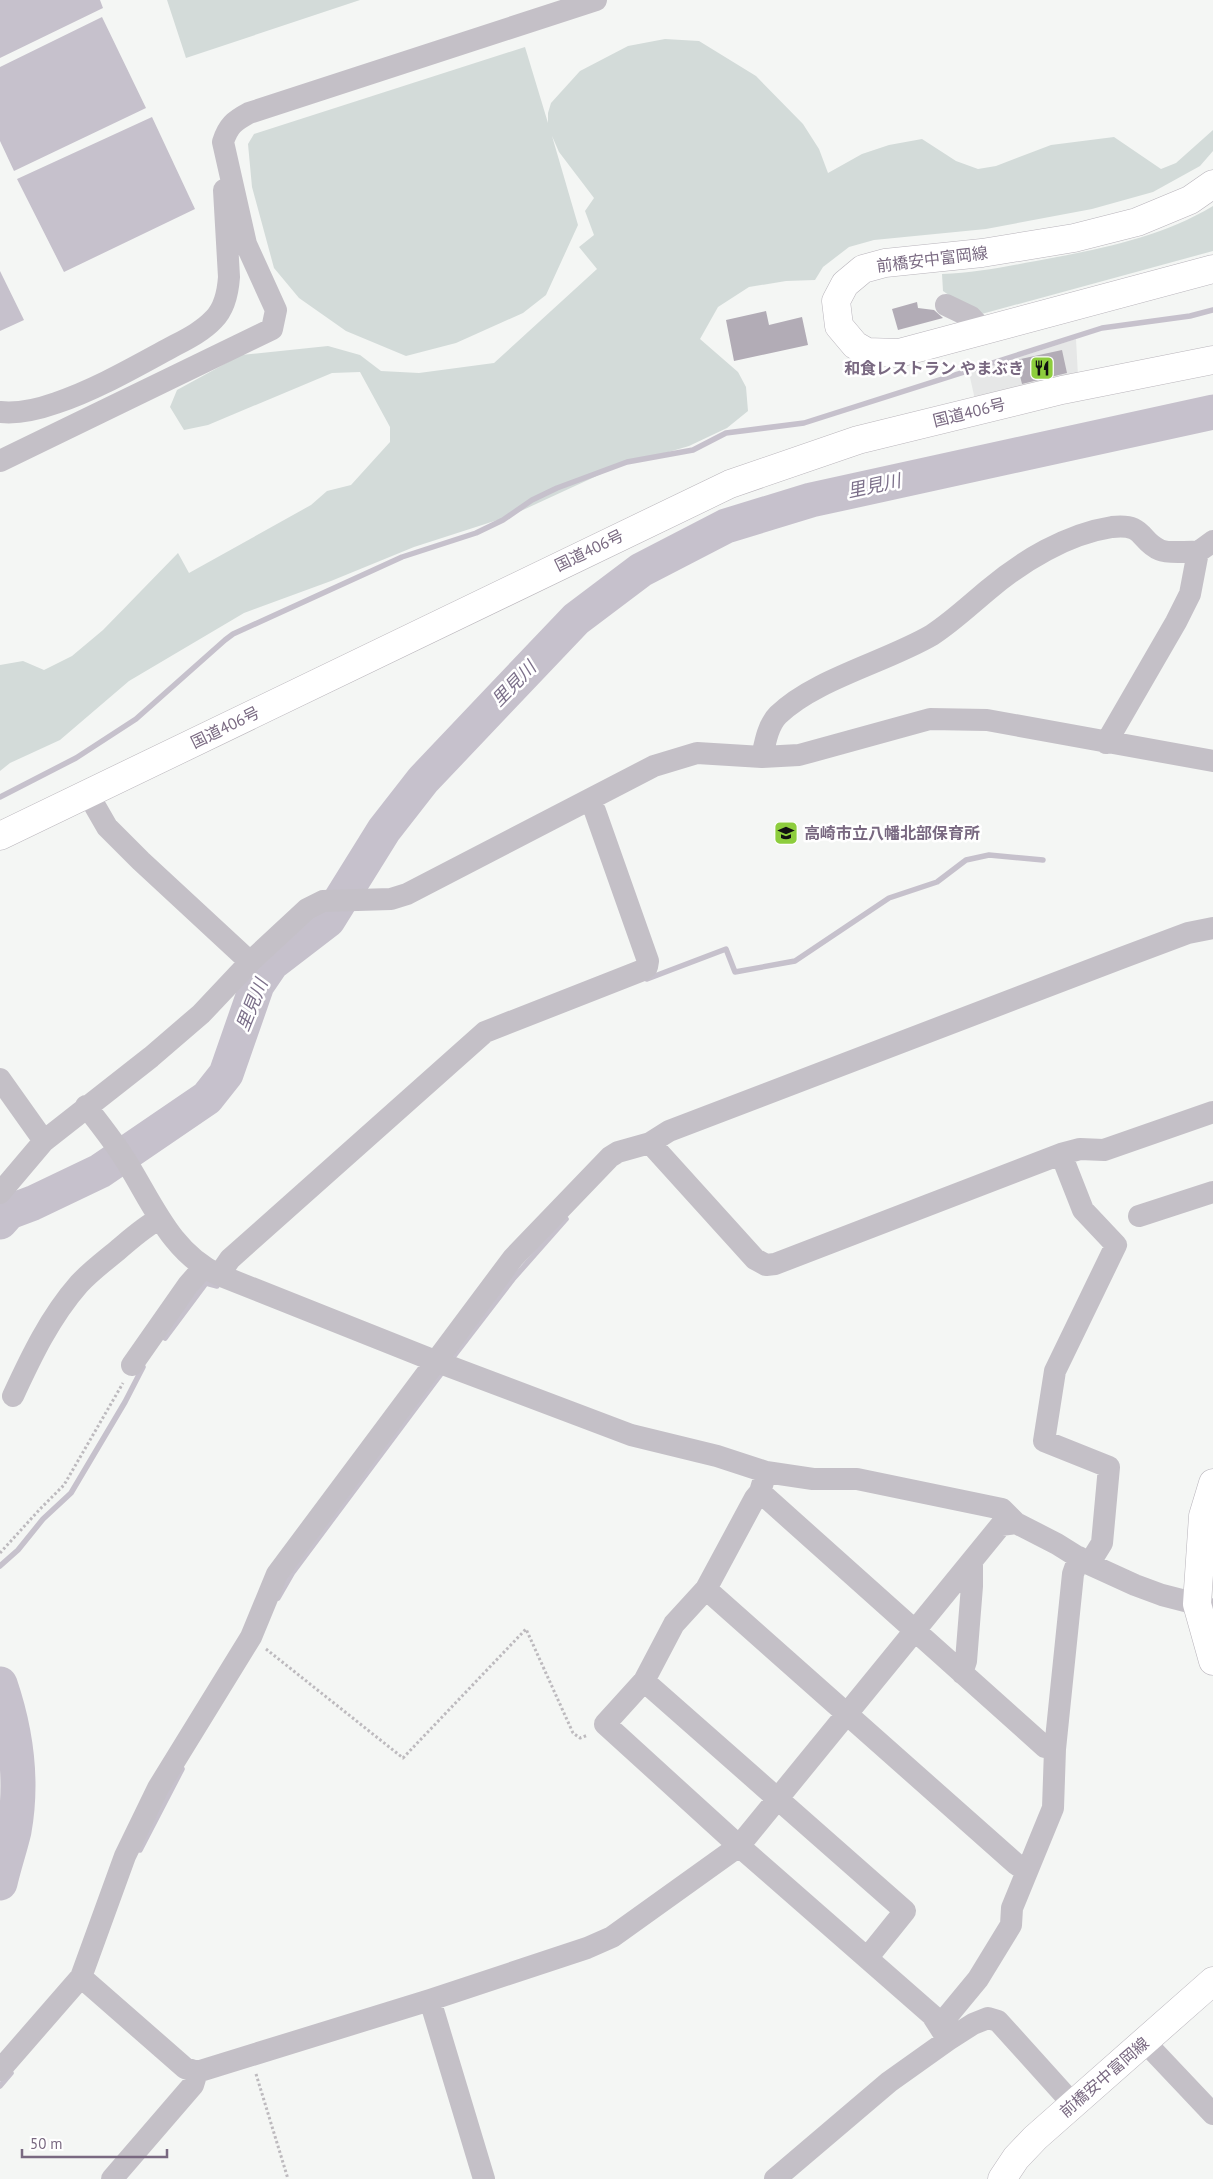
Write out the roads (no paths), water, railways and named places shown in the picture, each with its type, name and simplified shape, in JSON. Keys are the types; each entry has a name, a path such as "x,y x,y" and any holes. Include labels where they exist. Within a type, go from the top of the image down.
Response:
{"main road":[{"name":"前橋安中富岡線","path":"1213,184 1190,200 1137,222 1074,238 982,253 885,262 863,269 845,284 836,301 839,326 856,345 867,352 899,353 1213,269"},
{"name":"国道406号","path":"0,836 471,607 730,484 858,440 1062,390 1213,360"},
{"path":"1211,1495 1203,1516 1205,1607 1213,1661"},
{"name":"前橋安中富岡線","path":"1002,2179 1016,2158 1035,2138 1213,1981"}],"street":[{"path":"0,412 11,414 56,403 156,356 200,332 216,319 224,304 228,290 229,277 224,206 224,142 227,130 233,121 249,113 596,0"},
{"path":"0,461 272,329 276,310 246,244 224,142"},
{"path":"946,305 970,318 984,331"},
{"path":"762,757 767,735 776,716 793,702 829,682 931,635 1018,567 1056,545 1082,534 1111,527 1125,526 1134,528 1160,550 1206,546 1190,594 1172,631 1106,743"},
{"path":"0,1193 44,1141 86,1106 151,1057 201,1014 250,962 307,909 323,901 391,899 407,894 654,766 696,753 762,757 799,755 930,719 988,720 1213,761"},
{"path":"88,794 114,834 250,962"},
{"path":"132,1365 188,1284 230,1259 486,1032 643,970 647,966 648,961 595,811 589,800"},
{"path":"0,2070 81,1977 125,1856 158,1788 251,1637 277,1574 513,1258 610,1157 618,1152 650,1143 669,1131 1097,967 1188,933 1213,928"},
{"path":"0,1079 44,1141"},
{"path":"86,1106 129,1165 159,1219 175,1241 211,1271 631,1435 716,1456 763,1482 915,1630 962,1673 1045,1747 1055,1749"},
{"path":"650,1143 755,1259 766,1265 775,1264 1060,1154 1080,1149 1104,1150 1213,1112"},
{"path":"775,2179 889,2082 944,2032 1011,1925 1012,1908 1053,1808 1055,1749 1073,1574 1102,1543 1109,1467 1044,1441 1055,1371 1116,1246 1084,1210 1060,1154"},
{"path":"1139,1216 1213,1192"},
{"path":"13,1396 33,1352 80,1282 146,1226 159,1219"},
{"path":"763,1482 857,1479 1002,1509 1016,1524 1057,1544 1084,1561 1162,1595 1205,1607"},
{"path":"763,1482 706,1588 674,1624 644,1681 605,1724 739,1846 932,2015 944,2032"},
{"path":"81,1977 185,2068 197,2072 430,2000 588,1948 612,1937 739,1846 972,1562 1000,1525 1016,1524"},
{"path":"962,1673 966,1662 972,1562"},
{"path":"706,1588 1016,1864 1026,1870"},
{"path":"644,1681 906,1911 868,1957"},
{"path":"430,2000 484,2179"},
{"path":"944,2032 988,2018 998,2021 1073,2104"},
{"path":"1144,2041 1213,2114"},
{"path":"112,2179 193,2085 197,2072"}],"waterway":[{"path":"0,797 76,758 136,719 233,634 402,557 476,533 503,520 532,500 557,488 627,462 693,450 726,433 804,423 1102,328 1190,316 1213,310"},
{"name":"里見川","path":"0,1222 9,1212 33,1203 100,1171 207,1098 226,1074 257,985 272,963 328,920 384,830 423,780 576,619 641,570 726,526 811,500 1213,412"},
{"path":"647,979 726,949 735,972 795,961 889,898 937,882 966,860 989,855 1043,860"},
{"path":"450,1361 513,1279 566,1219"},
{"path":"165,1338 206,1283 217,1286"},
{"path":"0,1566 18,1550 43,1519 71,1493 125,1402 143,1367"},
{"path":"278,1598 293,1572 443,1371"},
{"name":"里見川","path":"0,1684 14,1738 18,1775 17,1812 14,1831 0,1883"},
{"path":"140,1850 182,1769"},
{"path":"0,2086 11,2073"}],"place":[{"name":"和食レストラン やまぶき","path":"1042,368"},
{"name":"高崎市立八幡北部保育所","path":"786,833"}]}
